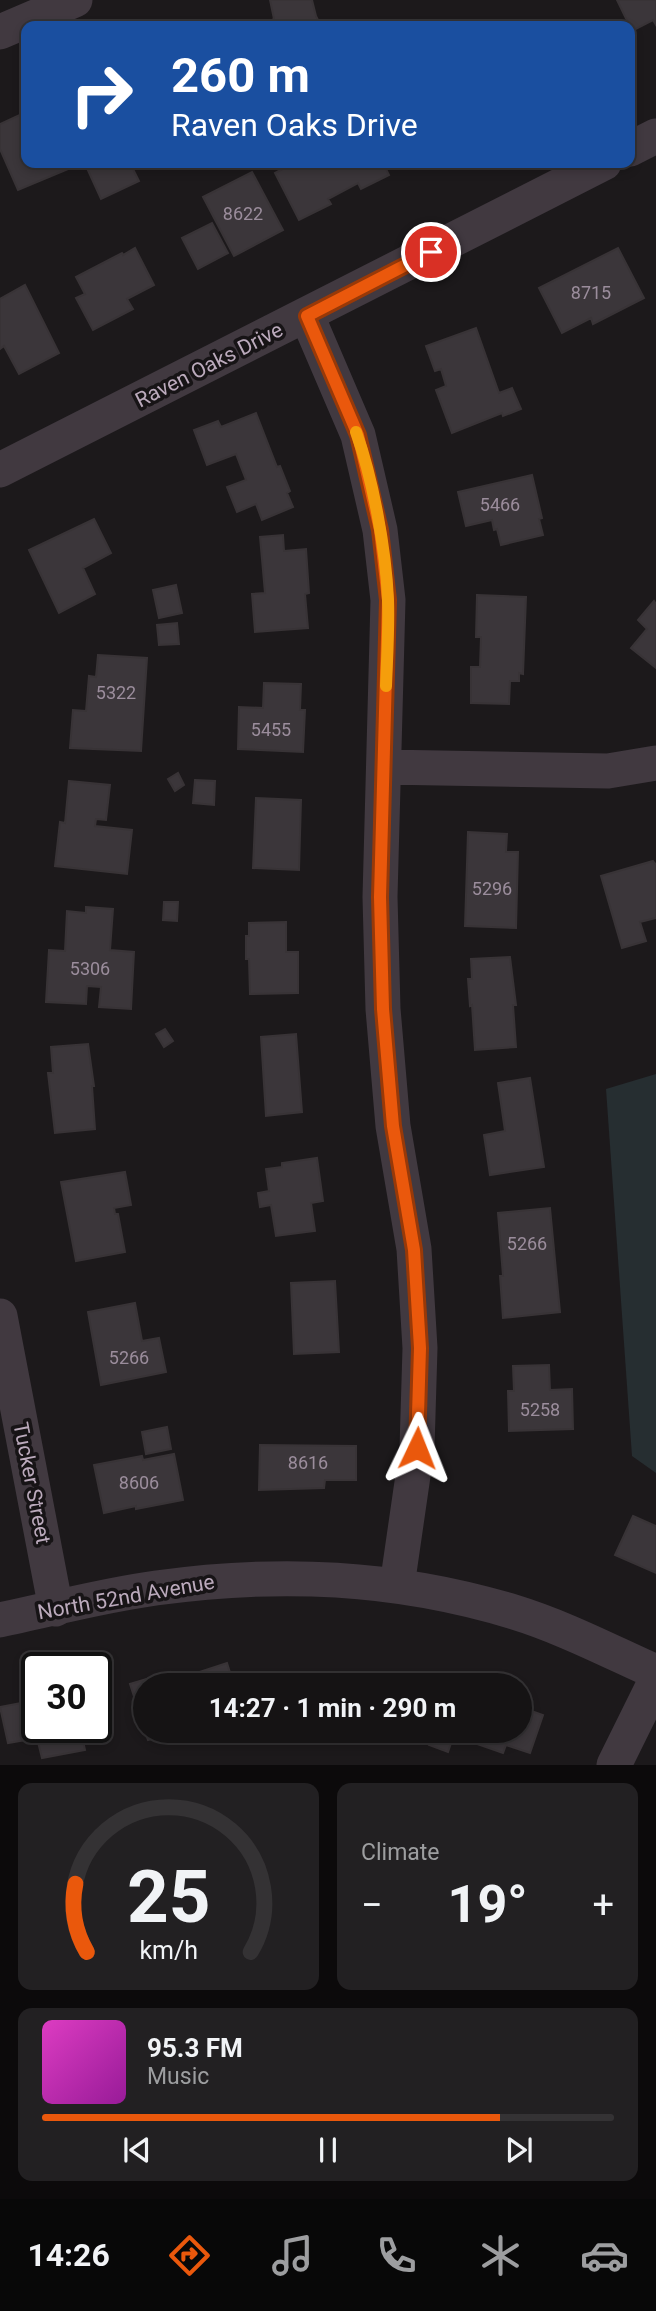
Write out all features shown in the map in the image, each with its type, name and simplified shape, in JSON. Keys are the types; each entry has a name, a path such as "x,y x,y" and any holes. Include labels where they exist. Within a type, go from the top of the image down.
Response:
{"street":[{"path":"26,21 75,0"},
{"path":"0,32 21,23"},
{"path":"635,146 656,136"},
{"name":"Raven Oaks Drive","path":"0,470 594,168"},
{"path":"307,316 358,435 380,530 388,600 380,897 383,1009 393,1126 414,1250 420,1348 417,1448 397,1586"},
{"path":"384,767 608,771 656,763"},
{"name":"Tucker Street","path":"0,1316 56,1609"},
{"name":"North 52nd Avenue","path":"0,1620 154,1588 236,1579 323,1578 397,1586 457,1597 516,1613 656,1672"},
{"path":"614,1765 656,1680"}],"shaded area":[{"path":"656,1074 656,1473 632,1456 606,1089"}],"building":[{"path":"270,0 312,0 318,21 270,21 274,19"},
{"path":"617,0 656,0 656,25 653,20 635,29 635,21 627,21"},
{"path":"21,114 21,168 70,168 18,190 0,149 0,124"},
{"path":"87,168 132,168 139,181 101,199"},
{"path":"284,168 386,168 389,175 361,189 358,183 328,199 331,204 299,220 275,173"},
{"path":"252,172 283,230 234,256 203,197"},
{"path":"212,223 228,253 198,269 182,238"},
{"path":"135,248 154,285 127,299 133,309 93,330 76,298 85,294 76,277"},
{"path":"618,248 644,298 593,324 591,318 562,333 539,288"},
{"path":"25,285 59,353 19,374 4,346 0,349 0,299"},
{"path":"476,328 499,393 512,388 521,409 503,416 502,413 452,433 436,390 446,386 441,369 435,371 426,346"},
{"path":"256,413 277,467 280,466 290,491 287,493 293,507 262,520 256,504 237,512 227,487 246,480 236,454 207,465 194,430 218,421 221,427"},
{"path":"532,475 543,535 501,545 492,520 466,526 458,492"},
{"path":"94,519 111,553 83,568 95,594 59,613 29,550"},
{"path":"283,535 284,551 306,549 309,593 305,594 308,628 255,632 252,594 265,593 260,537"},
{"path":"176,585 182,613 159,618 153,590"},
{"path":"477,595 526,597 523,674 519,673 519,681 510,681 509,704 471,703 471,667 480,667 481,637 476,637"},
{"path":"654,601 656,668 631,648 647,629 638,620"},
{"path":"177,623 179,644 159,645 157,625"},
{"path":"98,655 147,658 141,751 70,748 73,710 86,711 89,676 96,677"},
{"path":"264,683 301,684 300,710 305,710 303,752 238,749 239,707 263,708"},
{"path":"178,773 184,785 175,791 168,779"},
{"path":"195,780 215,781 214,805 193,803"},
{"path":"69,781 110,785 106,820 96,819 95,826 132,830 127,874 55,866 60,822 65,823"},
{"path":"256,798 301,800 299,870 253,868"},
{"path":"468,832 507,834 506,852 518,852 516,928 465,926"},
{"path":"653,861 656,865 656,918 640,922 646,941 622,948 601,876"},
{"path":"164,902 178,902 177,921 163,920"},
{"path":"86,907 113,909 110,950 134,952 131,1009 99,1007 101,987 87,986 86,1004 46,1002 49,950 65,951 67,911 86,913"},
{"path":"286,922 286,952 298,952 298,993 250,994 249,959 246,959 249,923"},
{"path":"510,957 516,1005 513,1005 516,1047 475,1050 468,979 472,979 471,959"},
{"path":"165,1029 173,1041 164,1047 156,1034"},
{"path":"296,1034 302,1112 266,1116 261,1037"},
{"path":"88,1044 94,1086 95,1129 55,1133 48,1073 53,1073 51,1047"},
{"path":"530,1078 544,1167 490,1175 484,1135 505,1131 498,1083"},
{"path":"317,1158 323,1201 311,1203 315,1231 276,1236 271,1205 260,1207 258,1193 269,1191 266,1169 282,1167 282,1163"},
{"path":"125,1172 131,1205 114,1208 115,1214 118,1214 125,1252 76,1261 61,1182"},
{"path":"550,1208 560,1312 503,1318 498,1213"},
{"path":"335,1281 339,1352 294,1354 291,1283"},
{"path":"135,1303 142,1341 159,1338 166,1372 101,1385 88,1312"},
{"path":"549,1365 550,1390 572,1389 573,1429 509,1431 508,1391 514,1391 513,1366"},
{"path":"167,1427 171,1449 146,1454 142,1432"},
{"path":"260,1445 356,1446 356,1480 325,1480 324,1488 259,1490"},
{"path":"174,1454 183,1500 104,1513 94,1465 142,1456 143,1460"},
{"path":"633,1516 656,1526 656,1573 615,1555"},
{"path":"227,1663 230,1673 196,1673"},
{"path":"21,1703 21,1741 8,1743 0,1707"},
{"path":"532,1711 543,1715 530,1753 506,1745 503,1753 474,1743 532,1743"},
{"path":"38,1743 83,1743 85,1750 42,1758"},
{"path":"430,1743 451,1743 448,1752"}],"slow traffic":[{"path":"356,432 380,530 388,600 386,686"}],"route":[{"path":"417,1448 420,1348 414,1250 393,1126 383,1009 380,897 388,600 380,530 358,435 307,316 431,252"}]}
